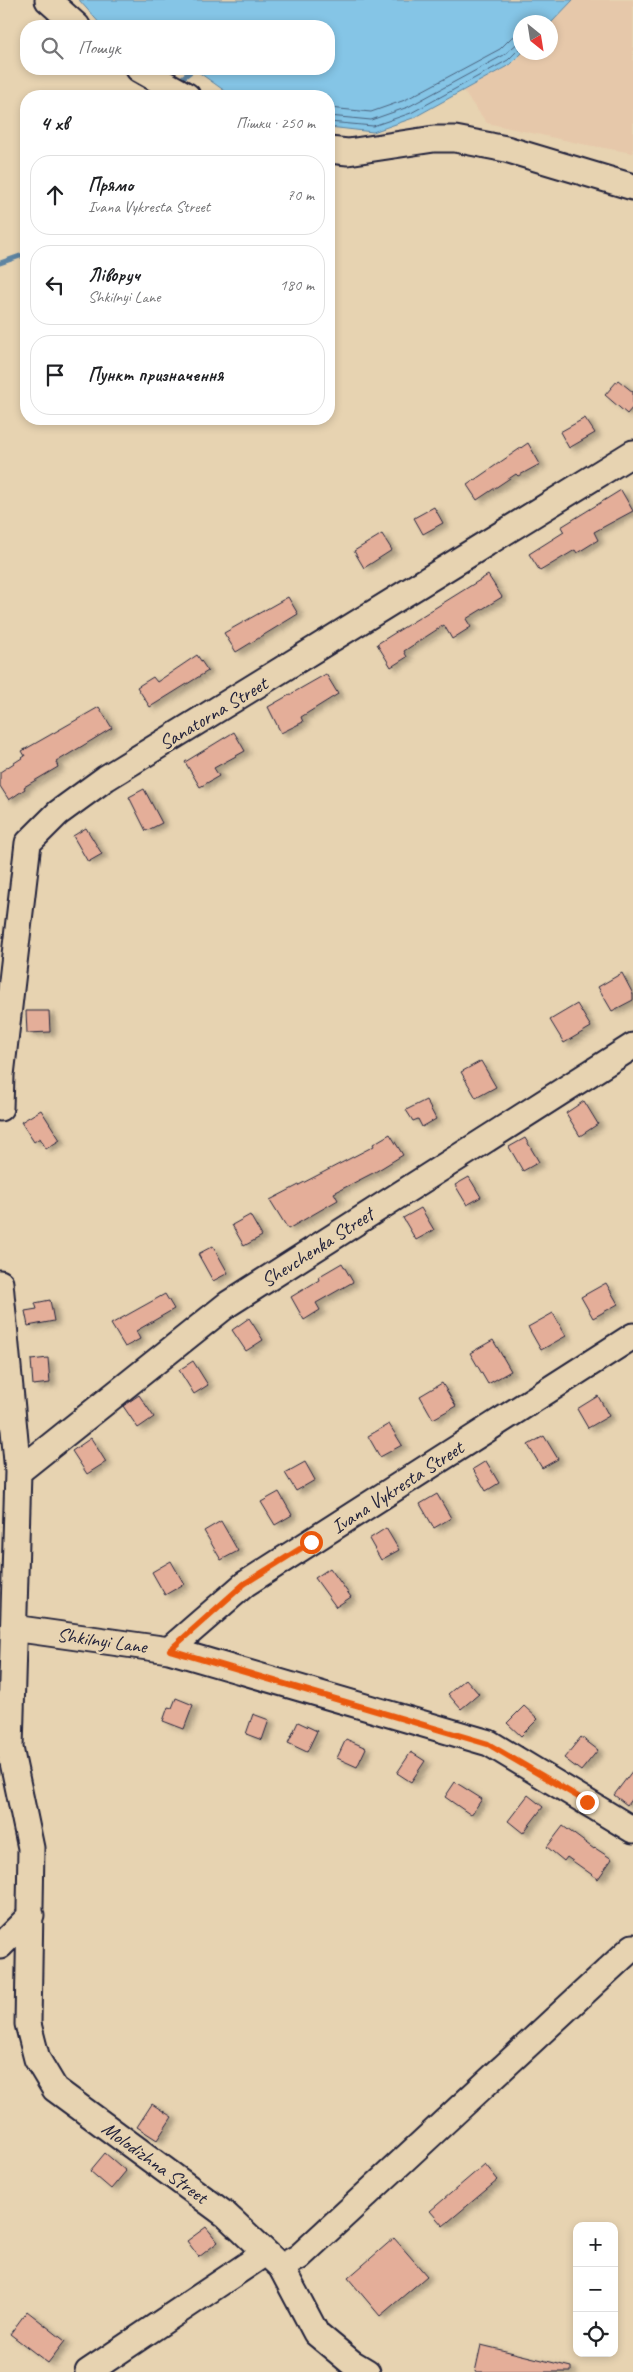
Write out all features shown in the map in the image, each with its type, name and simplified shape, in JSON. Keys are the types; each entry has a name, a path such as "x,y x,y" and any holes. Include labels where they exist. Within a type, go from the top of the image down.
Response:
{"street":[{"path":"48,0 70,20"},
{"path":"150,75 176,90"},
{"path":"335,151 348,152 434,139 455,139 506,149 633,187"},
{"name":"Sanatorna Street","path":"0,1108 1,1075 28,843 58,814 106,778 633,453"},
{"name":"Shevchenka Street","path":"18,1472 228,1304 633,1046"},
{"path":"0,1284 18,1472 13,1628 6,1677 10,1748 31,1848 31,1915 0,1946"},
{"name":"Ivana Vykresta Street","path":"170,1650 244,1584 631,1342"},
{"name":"Shkilnyi Lane","path":"13,1628 170,1650 488,1744 633,1830"},
{"name":"Molodizhna Street","path":"31,1915 28,2024 37,2059 55,2089 226,2214 273,2260 316,2332 335,2349 367,2372"},
{"path":"88,2372 273,2260 300,2257 633,1947"},
{"path":"335,2349 344,2372"}],"shaded area":[{"path":"573,0 633,0 633,153 487,123 463,91 515,60 558,60 558,16"}],"water":[{"path":"79,0 573,0 558,16 513,15 513,60 515,60 511,64 413,118 373,132 335,128 335,90 224,90 202,75 335,75 335,20 97,20"}],"building":[{"path":"618,380 633,392 633,407 627,414 605,395"},
{"path":"585,418 595,433 569,448 560,432"},
{"path":"528,443 540,464 518,476 516,474 477,500 467,485"},
{"path":"621,490 633,511 594,532 598,540 577,553 575,550 540,571 529,554 564,532 561,527"},
{"path":"434,507 443,523 423,534 414,518"},
{"path":"382,534 392,550 364,568 354,551"},
{"path":"488,575 502,597 466,619 471,627 452,639 444,625 404,651 407,657 391,667 377,644"},
{"path":"288,597 298,614 236,652 224,633"},
{"path":"197,655 208,671 150,707 137,687 153,677 157,682"},
{"path":"326,674 338,694 301,717 303,722 281,733 268,707"},
{"path":"99,707 112,728 56,762 58,767 24,787 25,789 9,800 0,786 0,772 25,756 22,751"},
{"path":"234,732 245,751 214,768 219,776 200,787 185,762"},
{"path":"144,789 162,823 146,831 129,797"},
{"path":"86,828 102,854 88,862 73,836"},
{"path":"622,973 633,994 633,1000 612,1011 598,987"},
{"path":"577,1004 591,1027 564,1043 550,1020"},
{"path":"26,1011 49,1011 50,1032 27,1033"},
{"path":"481,1061 496,1087 476,1098 461,1072"},
{"path":"426,1100 436,1119 422,1127 418,1119 413,1121 406,1110"},
{"path":"584,1101 598,1124 580,1136 566,1113"},
{"path":"41,1110 60,1140 46,1149 40,1138 34,1142 21,1122"},
{"path":"390,1134 403,1155 334,1193 338,1200 288,1229 270,1200 374,1146 373,1144"},
{"path":"525,1138 539,1162 523,1171 509,1147"},
{"path":"469,1177 481,1197 467,1205 455,1185"},
{"path":"421,1208 434,1230 416,1240 403,1218"},
{"path":"250,1215 262,1236 244,1246 232,1225"},
{"path":"213,1246 228,1273 213,1281 198,1254"},
{"path":"342,1263 353,1282 316,1303 320,1310 304,1320 291,1297 319,1280 318,1277"},
{"path":"606,1283 618,1304 593,1318 581,1297"},
{"path":"165,1294 174,1309 136,1331 140,1339 125,1347 111,1324"},
{"path":"50,1300 54,1321 28,1326 25,1311 37,1309 35,1303"},
{"path":"553,1313 566,1336 541,1350 528,1327"},
{"path":"249,1318 263,1340 246,1351 232,1330"},
{"path":"493,1340 511,1371 488,1384 470,1353"},
{"path":"48,1358 50,1383 33,1385 31,1360"},
{"path":"193,1361 208,1385 194,1394 179,1370"},
{"path":"442,1383 456,1406 433,1419 420,1396"},
{"path":"139,1395 154,1417 138,1428 123,1406"},
{"path":"598,1396 609,1416 588,1428 577,1409"},
{"path":"389,1424 402,1445 380,1457 368,1436"},
{"path":"544,1436 558,1459 542,1468 528,1445"},
{"path":"91,1438 106,1462 87,1474 72,1451"},
{"path":"486,1461 499,1483 486,1491 473,1469"},
{"path":"305,1462 315,1480 296,1491 285,1473"},
{"path":"279,1492 292,1515 275,1525 261,1502"},
{"path":"437,1494 451,1518 434,1528 420,1504"},
{"path":"221,1521 238,1551 221,1560 204,1531"},
{"path":"386,1528 399,1550 381,1560 369,1539"},
{"path":"171,1561 184,1584 165,1595 152,1572"},
{"path":"330,1568 351,1597 336,1607 315,1578"},
{"path":"466,1679 479,1694 461,1709 448,1694"},
{"path":"176,1698 193,1705 184,1729 163,1721 168,1707 172,1708"},
{"path":"524,1706 538,1719 521,1736 507,1723"},
{"path":"253,1714 269,1720 262,1740 246,1734"},
{"path":"298,1722 317,1731 307,1752 288,1743"},
{"path":"581,1737 598,1750 581,1771 564,1758"},
{"path":"346,1739 366,1748 357,1767 337,1758"},
{"path":"411,1752 425,1761 411,1782 397,1773"},
{"path":"633,1770 633,1797 627,1805 614,1795"},
{"path":"455,1782 482,1799 471,1815 445,1797"},
{"path":"528,1795 543,1807 523,1833 508,1821"},
{"path":"563,1826 594,1849 612,1859 598,1879 567,1857 564,1861 547,1847"},
{"path":"152,2104 172,2117 157,2140 137,2127"},
{"path":"105,2153 126,2171 111,2189 90,2171"},
{"path":"485,2164 498,2180 443,2226 430,2211"},
{"path":"206,2227 218,2242 199,2257 187,2241"},
{"path":"394,2238 427,2276 380,2316 348,2278"},
{"path":"27,2311 65,2341 48,2363 10,2334"},
{"path":"481,2345 571,2367 571,2372 475,2372"}],"waterway":[{"path":"177,82 186,75"},
{"path":"0,263 20,256"}],"route":[{"path":"311,1542 244,1584 170,1650 417,1721 488,1744 546,1776 587,1802"}]}
